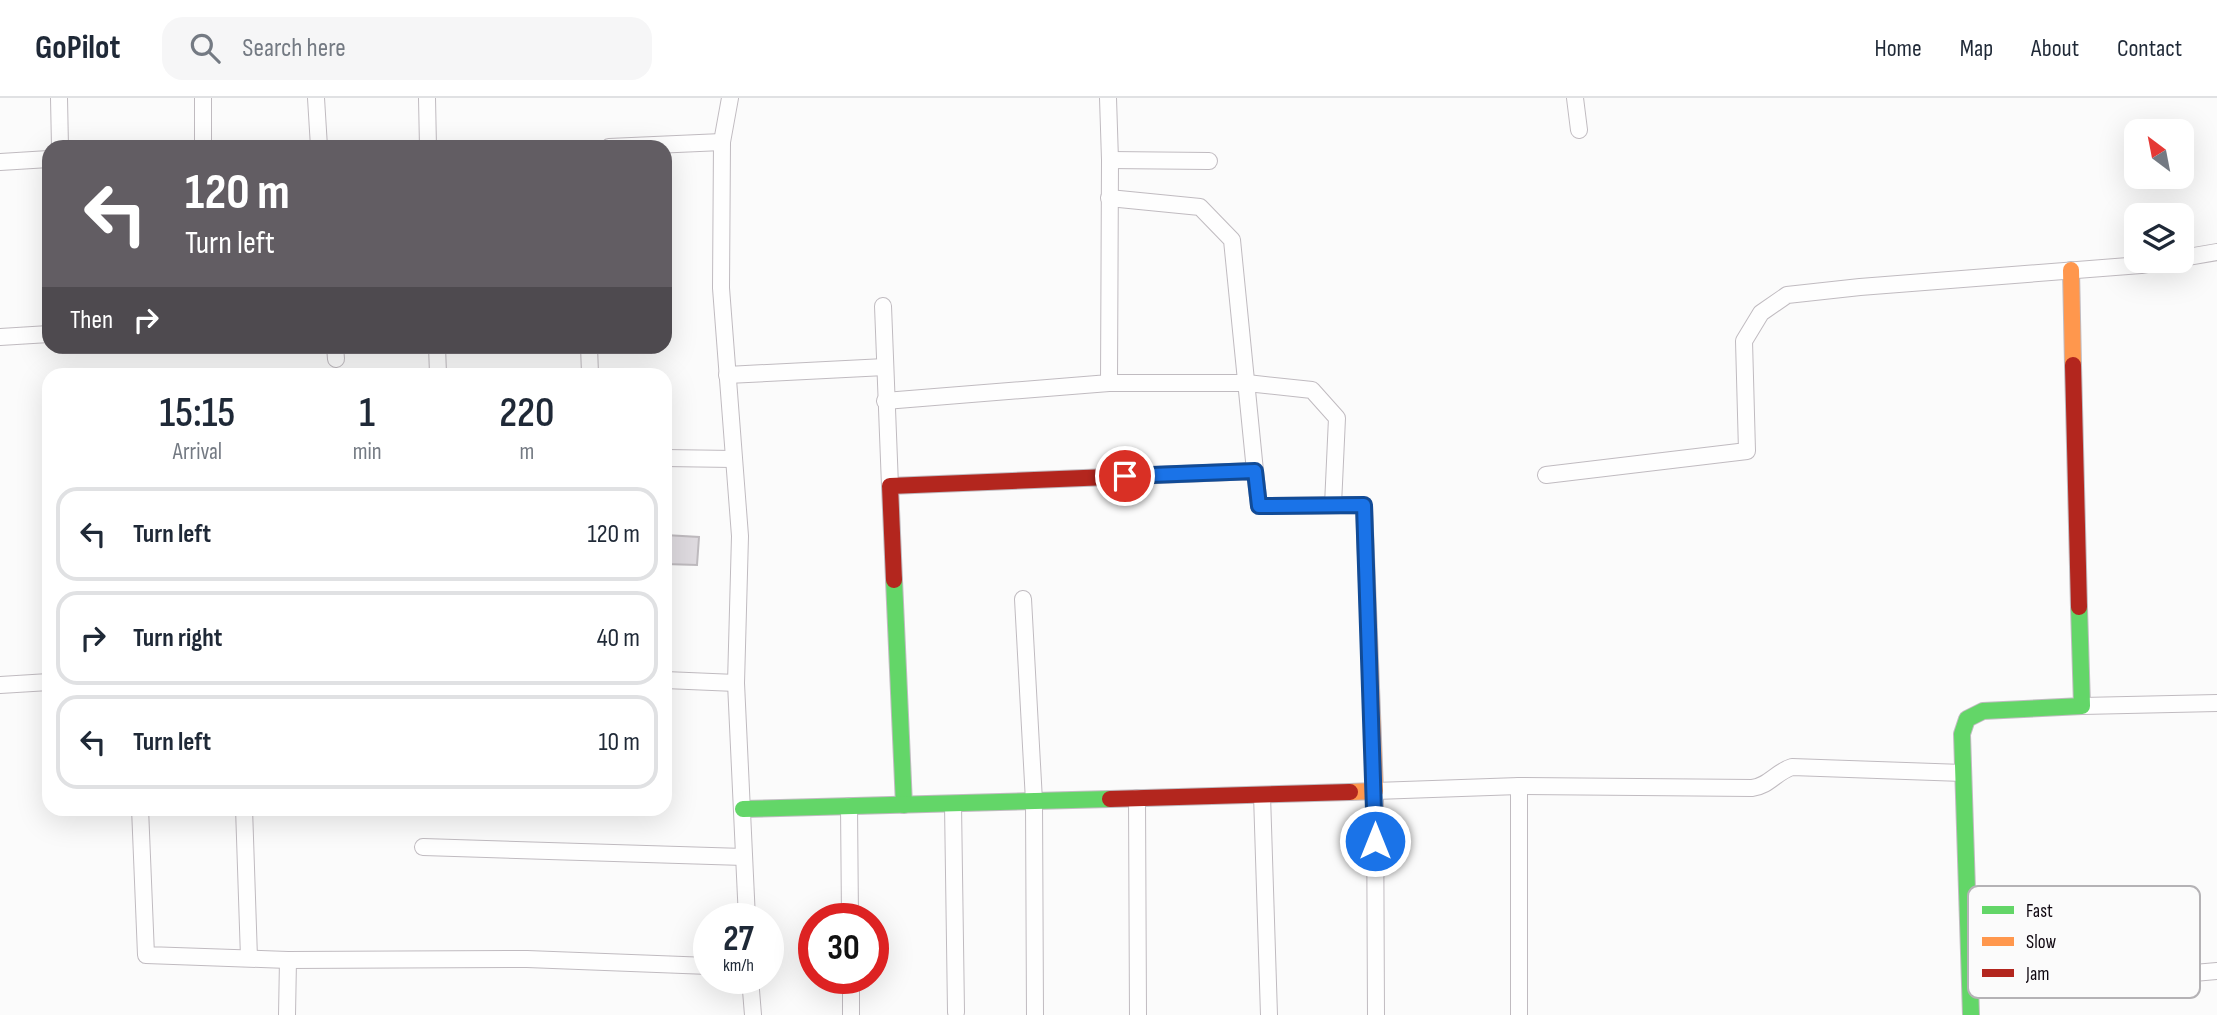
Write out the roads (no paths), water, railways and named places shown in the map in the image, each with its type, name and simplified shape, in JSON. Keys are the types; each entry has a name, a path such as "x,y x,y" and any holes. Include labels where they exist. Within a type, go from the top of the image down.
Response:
{"street":[{"path":"59,98 60,140"},
{"path":"203,98 204,140"},
{"path":"316,98 319,140"},
{"path":"427,98 428,140"},
{"path":"730,98 722,142 721,288 740,536 736,683 746,903"},
{"path":"1108,98 1109,383"},
{"path":"1575,98 1579,130"},
{"path":"672,144 722,142"},
{"path":"0,162 42,159"},
{"path":"1110,160 1209,161"},
{"path":"1109,198 1200,206 1232,240 1259,506 1364,505 1375,791 1376,1015"},
{"path":"2194,256 2217,252"},
{"path":"1546,475 1747,451 1744,341 1761,313 1787,295 2124,266"},
{"path":"2071,270 2081,706"},
{"path":"883,306 904,804"},
{"path":"0,337 42,334"},
{"path":"727,375 885,368"},
{"path":"885,401 1109,383 1247,383 1312,390 1337,418 1333,505"},
{"path":"672,458 733,459"},
{"path":"890,486 1255,471"},
{"path":"1023,599 1034,801 1035,1015"},
{"path":"672,680 736,683"},
{"path":"0,685 42,682"},
{"path":"1968,922 1962,734 1967,719 1983,711 2217,703"},
{"path":"743,809 1519,786 1752,788 1762,787 1792,767 1963,773"},
{"path":"1519,786 1519,1015"},
{"path":"1262,795 1269,1015"},
{"path":"1137,798 1138,1015"},
{"path":"953,804 956,1012"},
{"path":"849,806 850,903"},
{"path":"140,816 146,955 288,960 527,959 693,964"},
{"path":"244,816 249,958"},
{"path":"423,847 744,857"},
{"path":"287,1015 288,960"},
{"path":"751,994 753,1015"},
{"path":"851,994 851,1015"}]}
